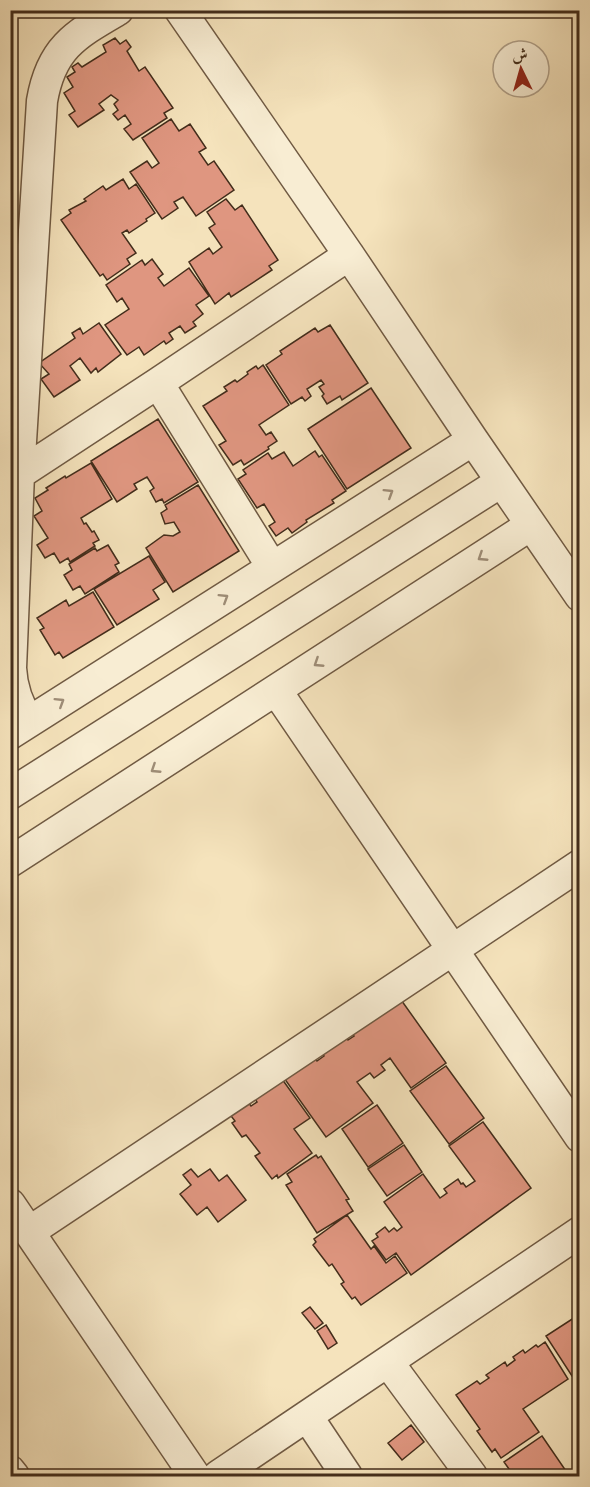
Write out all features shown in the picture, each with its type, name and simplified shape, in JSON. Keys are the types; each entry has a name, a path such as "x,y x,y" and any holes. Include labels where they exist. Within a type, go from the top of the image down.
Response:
{"street":[{"path":"118,10 84,30 59,54 45,85 42,101 15,477 10,668 11,681 19,707 20,728 473,440"},
{"path":"180,10 349,255 579,596"},
{"path":"10,237 35,221"},
{"path":"15,477 349,255"},
{"path":"158,383 272,567"},
{"path":"10,794 501,482"},
{"path":"10,862 531,525"},
{"path":"276,690 579,1137"},
{"path":"29,1232 579,865"},
{"path":"10,1204 195,1476"},
{"path":"218,1476 579,1232"},
{"path":"388,1362 472,1476"},
{"path":"307,1416 347,1476"},
{"path":"10,1471 14,1476"}],"building":[{"path":"115,38 120,44 126,40 131,47 127,51 139,71 145,67 173,108 164,113 167,118 133,140 124,129 131,124 125,115 118,120 113,114 118,110 114,104 118,100 111,95 99,104 104,110 78,127 69,115 75,111 64,93 73,87 67,77 75,72 72,67 78,63 82,67 106,52 103,45"},
{"path":"171,119 179,131 190,124 206,148 199,152 208,165 214,161 234,190 196,216 183,197 174,202 178,208 162,219 130,172 147,161 152,168 159,163 142,138"},
{"path":"123,179 129,189 136,184 155,213 129,233 127,230 122,233 136,253 127,259 130,264 107,280 103,274 100,276 61,220 71,213 69,210 86,201 84,199 103,186 106,190"},
{"path":"226,199 235,210 242,205 278,260 269,266 272,270 231,297 229,293 215,304 189,262 209,248 213,254 222,247 209,228 215,224 207,212"},
{"path":"152,259 163,274 158,278 164,286 189,268 209,296 196,305 203,314 193,322 196,326 185,333 180,326 169,333 173,339 166,344 164,341 144,355 139,347 127,355 105,325 129,309 122,298 117,302 106,285 142,260 145,265"},
{"path":"99,323 121,354 98,372 96,368 91,373 80,358 70,366 80,380 54,397 41,379 49,374 39,363 75,338 72,333 80,328 83,334"},
{"path":"330,325 368,383 342,400 340,396 327,404 319,387 324,384 321,380 307,389 311,396 305,401 302,397 291,404 266,365 282,354 280,351 315,328 318,332"},
{"path":"263,365 289,405 259,425 266,435 271,432 277,441 244,465 241,460 233,465 219,445 226,441 203,406 227,391 224,387 235,380 237,382 256,366 258,369"},
{"path":"371,388 411,448 347,489 308,429"},
{"path":"158,419 198,482 164,503 162,499 156,502 150,491 154,488 147,477 134,484 137,489 117,502 91,461"},
{"path":"315,451 319,457 322,455 346,491 332,500 334,503 306,520 307,522 292,533 288,528 276,536 269,526 275,522 264,504 257,508 238,479 246,474 243,470 268,453 272,459 284,452 293,466"},
{"path":"91,463 112,499 81,518 92,532 94,531 99,540 93,543 95,546 70,562 68,558 60,563 54,553 45,558 37,545 48,538 34,516 42,511 35,498 65,476 66,478"},
{"path":"198,485 239,551 173,592 146,548 164,535 173,536 180,532 174,522 165,524 161,513 167,509 165,505"},
{"path":"108,545 119,563 115,565 119,572 85,594 80,586 73,590 64,575 72,570 69,564 95,548 97,551"},
{"path":"149,556 165,582 153,590 159,599 117,625 94,589"},
{"path":"93,592 114,627 63,658 59,652 55,655 40,630 44,628 37,618 66,600 69,606"},
{"path":"399,997 446,1063 411,1088 390,1058 381,1065 385,1070 374,1078 370,1073 357,1082 373,1103 326,1137 284,1078 313,1055 317,1061 324,1056 319,1051 346,1036 348,1040 354,1036 352,1033"},
{"path":"446,1066 484,1118 449,1144 410,1091"},
{"path":"282,1079 310,1118 294,1129 312,1153 278,1178 277,1175 272,1179 255,1156 260,1153 246,1135 242,1137 232,1123 235,1121 228,1112 248,1102 251,1106 257,1102 252,1094"},
{"path":"377,1105 403,1143 368,1167 342,1129"},
{"path":"483,1122 531,1188 411,1275 396,1253 386,1260 372,1241 378,1237 376,1234 385,1227 389,1232 394,1228 397,1231 402,1227 384,1202 423,1174 440,1198 447,1193 444,1189 458,1179 466,1187 475,1181 449,1146"},
{"path":"404,1145 422,1172 387,1196 368,1169"},
{"path":"316,1155 318,1158 321,1156 349,1199 346,1200 353,1211 317,1233 286,1185 292,1182 287,1174"},
{"path":"191,1169 198,1177 210,1169 219,1181 227,1175 246,1200 218,1222 207,1207 197,1215 180,1194 191,1185 183,1175"},
{"path":"347,1215 371,1249 374,1246 386,1263 395,1256 407,1273 361,1305 355,1297 352,1299 341,1284 344,1282 332,1264 329,1266 313,1245 316,1242 314,1239"},
{"path":"310,1307 323,1323 315,1329 302,1313"},
{"path":"580,1314 580,1371 572,1376 546,1336"},
{"path":"326,1325 337,1343 328,1349 317,1331"},
{"path":"545,1342 568,1379 523,1409 539,1432 501,1458 495,1449 492,1452 477,1431 480,1429 456,1395 477,1381 480,1384 489,1378 486,1375 505,1362 507,1366 515,1360 513,1357 523,1350 525,1353"},
{"path":"411,1425 424,1442 402,1460 388,1443"},
{"path":"542,1436 568,1474 575,1469 580,1476 514,1476 504,1462"}]}
